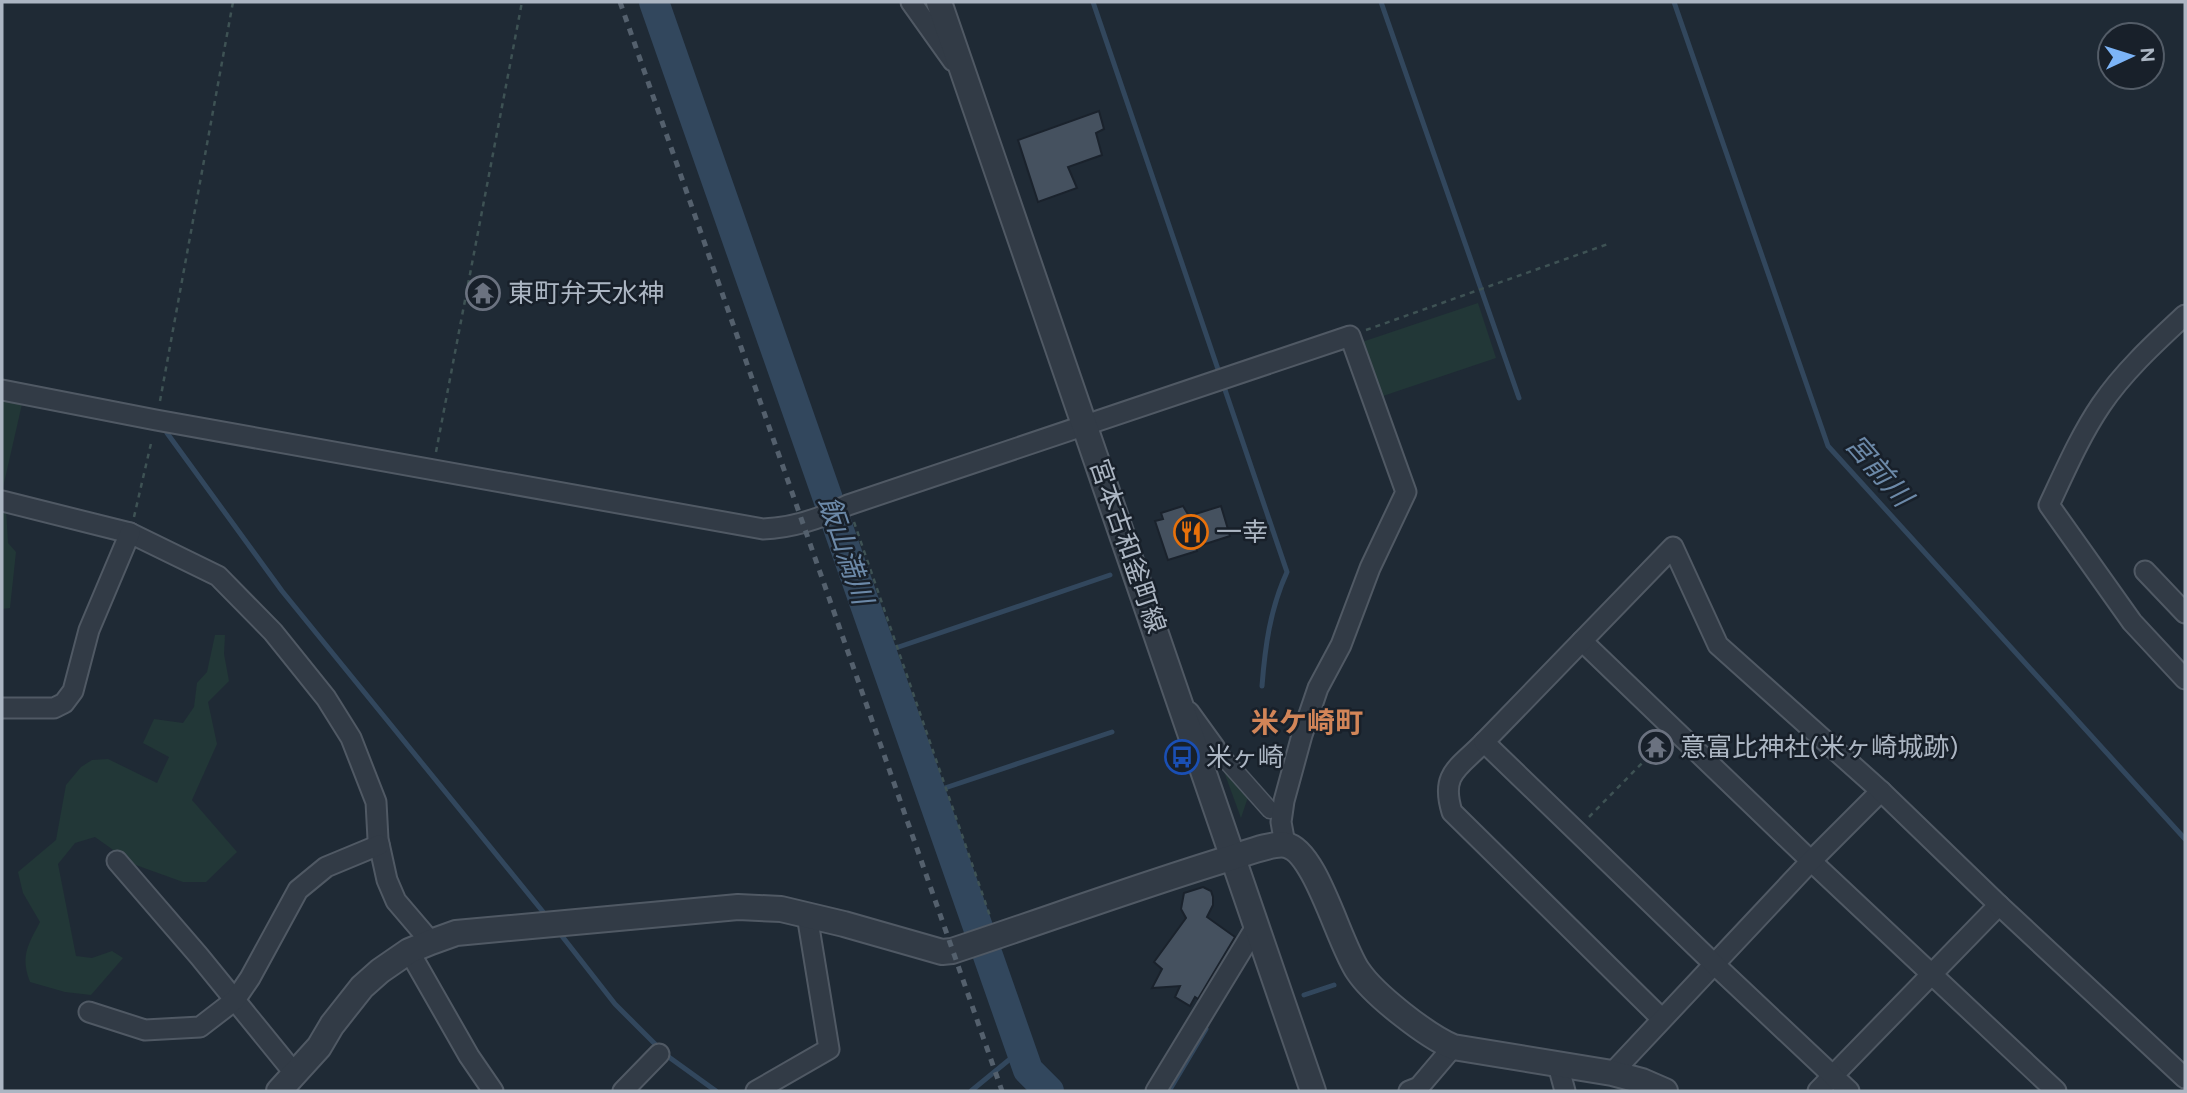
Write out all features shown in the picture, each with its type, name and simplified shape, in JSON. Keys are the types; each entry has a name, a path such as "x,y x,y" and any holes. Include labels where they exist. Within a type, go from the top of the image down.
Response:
{"street":[{"path":"911,2 964,77"},
{"name":"宮本古和釜町線","path":"940,2 1313,1091"},
{"path":"2185,315 2149,348 2102,404 2073,454 2049,505 2132,622 2185,679"},
{"path":"2,390 763,529 780,528 822,516 1350,336 1406,492 1370,568 1341,645 1318,688 1290,772 1279,825 1233,858 952,951 933,951 844,924 781,909 738,907 456,933 420,947 380,971 362,987 318,1047 287,1083 234,1000 117,861"},
{"path":"2,501 130,533 218,576 273,632 326,698 351,738 376,802 379,845 387,880 469,1056 493,1091"},
{"path":"2,708 54,708 64,704 73,691 89,629 130,533"},
{"path":"1662,1019 1452,812 1447,796 1449,778 1673,547 1718,645 1881,791 2185,1078"},
{"path":"2145,570 2185,613"},
{"path":"1582,641 2056,1091"},
{"path":"1178,693 1215,748 1311,866 1329,912 1358,972 1403,1014 1440,1041 1453,1047 1612,1073 1665,1091"},
{"path":"1484,742 1849,1091"},
{"path":"1612,1073 1811,861 1881,791"},
{"path":"89,1012 145,1030 200,1027 234,1000 266,952 298,890 326,867 379,845"},
{"path":"1818,1091 1999,905"},
{"path":"757,1091 829,1049 807,915"},
{"path":"1156,1091 1257,925"},
{"path":"1409,1091 1419,1087 1453,1047"},
{"path":"623,1091 659,1054"},
{"path":"1558,1065 1565,1091"}],"path":[{"path":"130,533 156,420 233,2"},
{"path":"433,470 522,2"},
{"path":"1350,336 1608,244"},
{"path":"845,507 987,939"},
{"path":"1575,830 1648,757"}],"green space":[{"path":"1478,303 1496,358 1380,397 1362,342"},
{"path":"2,401 22,404 2,492"},
{"path":"2,507 6,508 8,543 16,552 10,608 2,609"},
{"path":"215,635 225,635 224,654 229,681 208,702 217,744 192,800 237,852 206,882 183,882 133,864 95,837 75,843 58,864 76,956 92,958 112,951 123,958 91,995 65,992 30,982 26,958 29,944 40,922 23,893 18,872 56,840 66,785 81,767 92,760 108,759 157,783 169,757 143,743 154,719 183,723 194,707 197,683 207,672"},
{"path":"1223,769 1248,797 1241,818"}],"building":[{"path":"1099,111 1104,129 1096,133 1102,155 1068,167 1077,188 1038,202 1018,140"},
{"path":"1183,506 1189,516 1221,506 1230,536 1168,560 1155,521 1163,519 1161,513"},
{"path":"1659,732 1670,742 1652,761 1642,751"},
{"path":"1203,887 1211,891 1213,897 1213,905 1207,917 1235,937 1198,999 1195,997 1190,1006 1175,997 1180,986 1152,988 1162,969 1154,962 1186,918 1181,909 1184,893"}],"waterway":[{"name":"飯山満川","path":"654,2 1028,1070 1049,1091"},
{"path":"1093,2 1287,572 1269,628 1262,686"},
{"path":"1381,2 1519,398"},
{"name":"宮前川","path":"1674,2 1828,446 2185,839"},
{"path":"167,433 282,591 548,918"},
{"path":"881,653 1110,575"},
{"path":"930,793 1112,732"},
{"path":"558,931 615,1004 666,1055 716,1091"},
{"path":"1304,995 1334,985"},
{"path":"1169,1091 1206,1029"},
{"path":"971,1091 1021,1050"}],"railway":[{"path":"620,2 1002,1091"}],"place":[{"name":"東町弁天水神","path":"483,293"},
{"name":"一幸","path":"1191,532"},
{"name":"意富比神社(米ヶ崎城跡)","path":"1656,747"},
{"name":"米ヶ崎","path":"1182,757"}],"district":[{"name":"米ケ崎町","path":"1307,722"}]}
